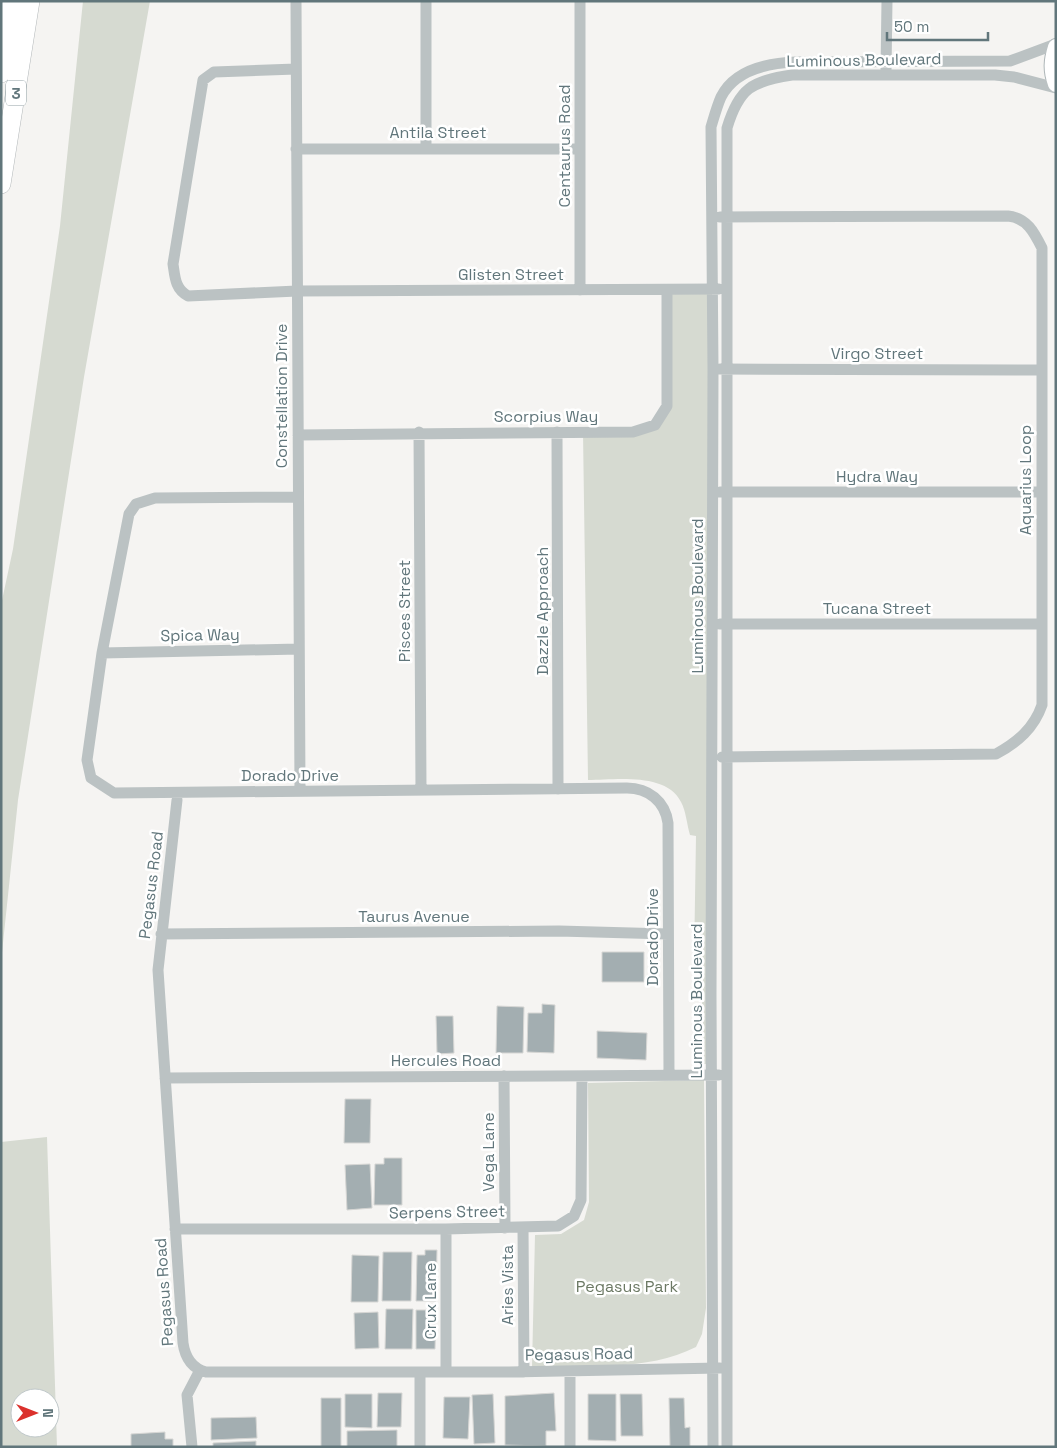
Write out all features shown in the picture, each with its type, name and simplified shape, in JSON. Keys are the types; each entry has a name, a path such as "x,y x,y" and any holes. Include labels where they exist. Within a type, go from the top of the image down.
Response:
{"highway":[{"name":"3","path":"1,73 12,1"},
{"name":"3","path":"1,184 30,1"}],"main road":[{"path":"1056,46 1052,59 1052,74 1056,84"}],"street":[{"name":"Constellation Drive","path":"296,1 300,791"},
{"path":"426,1 426,148"},
{"name":"Centaurus Road","path":"580,1 580,290"},
{"path":"886,76 887,1"},
{"name":"Luminous Boulevard","path":"713,1447 714,369 711,127 721,96 736,79 751,69 779,63 1010,61 1056,46"},
{"name":"Glisten Street","path":"296,69 214,72 203,80 173,264 176,284 181,292 188,296 297,291 666,291 726,289"},
{"name":"Luminous Boulevard","path":"727,1447 727,128 734,106 744,92 770,78 792,75 995,75 1014,77 1056,88"},
{"name":"Antila Street","path":"296,149 580,149"},
{"name":"Aquarius Loop","path":"711,217 1017,217 1035,233 1042,248 1042,705 1036,721 1015,744 996,754 713,757"},
{"name":"Scorpius Way","path":"298,435 419,432 633,432 655,425 668,406 666,291"},
{"name":"Virgo Street","path":"714,369 1041,370"},
{"name":"Pisces Street","path":"419,432 421,790"},
{"name":"Dazzle Approach","path":"557,432 558,789"},
{"name":"Hydra Way","path":"714,492 1041,492"},
{"name":"Dorado Drive","path":"298,497 155,498 136,504 129,514 102,653 87,760 91,778 103,788 114,793 634,788 648,792 659,801 664,809 668,823 669,1075"},
{"name":"Tucana Street","path":"714,624 1041,624"},
{"name":"Spica Way","path":"102,653 299,649"},
{"name":"Pegasus Road","path":"177,800 158,970 184,1348 190,1362 200,1370 524,1372 727,1368"},
{"name":"Taurus Avenue","path":"161,934 559,931 668,934"},
{"name":"Hercules Road","path":"165,1078 726,1075"},
{"name":"Vega Lane","path":"504,1076 505,1228"},
{"name":"Serpens Street","path":"175,1230 446,1229 558,1226 574,1216 580,1206 582,1076"},
{"name":"Aries Vista","path":"523,1227 524,1372"},
{"name":"Crux Lane","path":"446,1229 446,1372"},
{"path":"192,1447 186,1395 200,1370"},
{"path":"570,1371 570,1447"},
{"path":"420,1372 420,1447"}],"green space":[{"path":"83,1 150,1 84,377 18,800 1,962 1,605 13,549 60,226"},
{"path":"712,290 712,1064 702,1064 702,968 694,961 696,836 690,835 681,802 674,792 664,786 639,780 588,780 583,432 655,425 667,406 667,291"},
{"name":"Pegasus Park","path":"704,1080 706,1308 702,1334 696,1347 677,1355 636,1364 532,1367 535,1235 561,1234 584,1220 589,1202 588,1083"},
{"path":"47,1137 55,1388 10,1388 10,1438 57,1438 57,1447 1,1447 1,1142"}],"building":[{"path":"602,952 644,952 644,982 602,982"},
{"path":"542,1004 555,1005 554,1053 527,1052 528,1013 542,1013"},
{"path":"497,1006 524,1007 523,1053 496,1053"},
{"path":"436,1016 453,1016 454,1053 437,1054"},
{"path":"597,1031 647,1033 646,1060 597,1058"},
{"path":"345,1099 371,1099 370,1143 344,1143"},
{"path":"384,1158 402,1158 402,1205 374,1205 375,1164 384,1164"},
{"path":"370,1164 372,1208 347,1210 345,1165"},
{"path":"425,1250 437,1250 436,1301 416,1301 417,1255 425,1255"},
{"path":"383,1252 412,1252 411,1301 382,1301"},
{"path":"352,1255 379,1256 378,1302 351,1302"},
{"path":"386,1309 413,1309 412,1349 385,1349"},
{"path":"416,1310 436,1310 435,1349 416,1349"},
{"path":"378,1312 379,1348 355,1349 354,1313"},
{"path":"378,1393 402,1393 401,1427 377,1427"},
{"path":"554,1393 556,1431 546,1431 546,1446 505,1445 505,1396"},
{"path":"345,1394 372,1394 372,1428 345,1427"},
{"path":"493,1394 495,1443 474,1444 472,1395"},
{"path":"588,1394 616,1394 616,1441 588,1440"},
{"path":"620,1394 642,1394 643,1436 621,1436"},
{"path":"444,1397 470,1397 468,1439 443,1438"},
{"path":"321,1398 341,1398 341,1447 321,1447"},
{"path":"669,1398 684,1398 685,1428 690,1427 690,1446 670,1446"},
{"path":"256,1417 257,1438 211,1440 211,1418"},
{"path":"397,1430 397,1447 347,1447 347,1431"},
{"path":"165,1432 165,1439 173,1439 173,1447 131,1447 131,1434"},
{"path":"256,1441 256,1447 213,1447 213,1443"}]}
